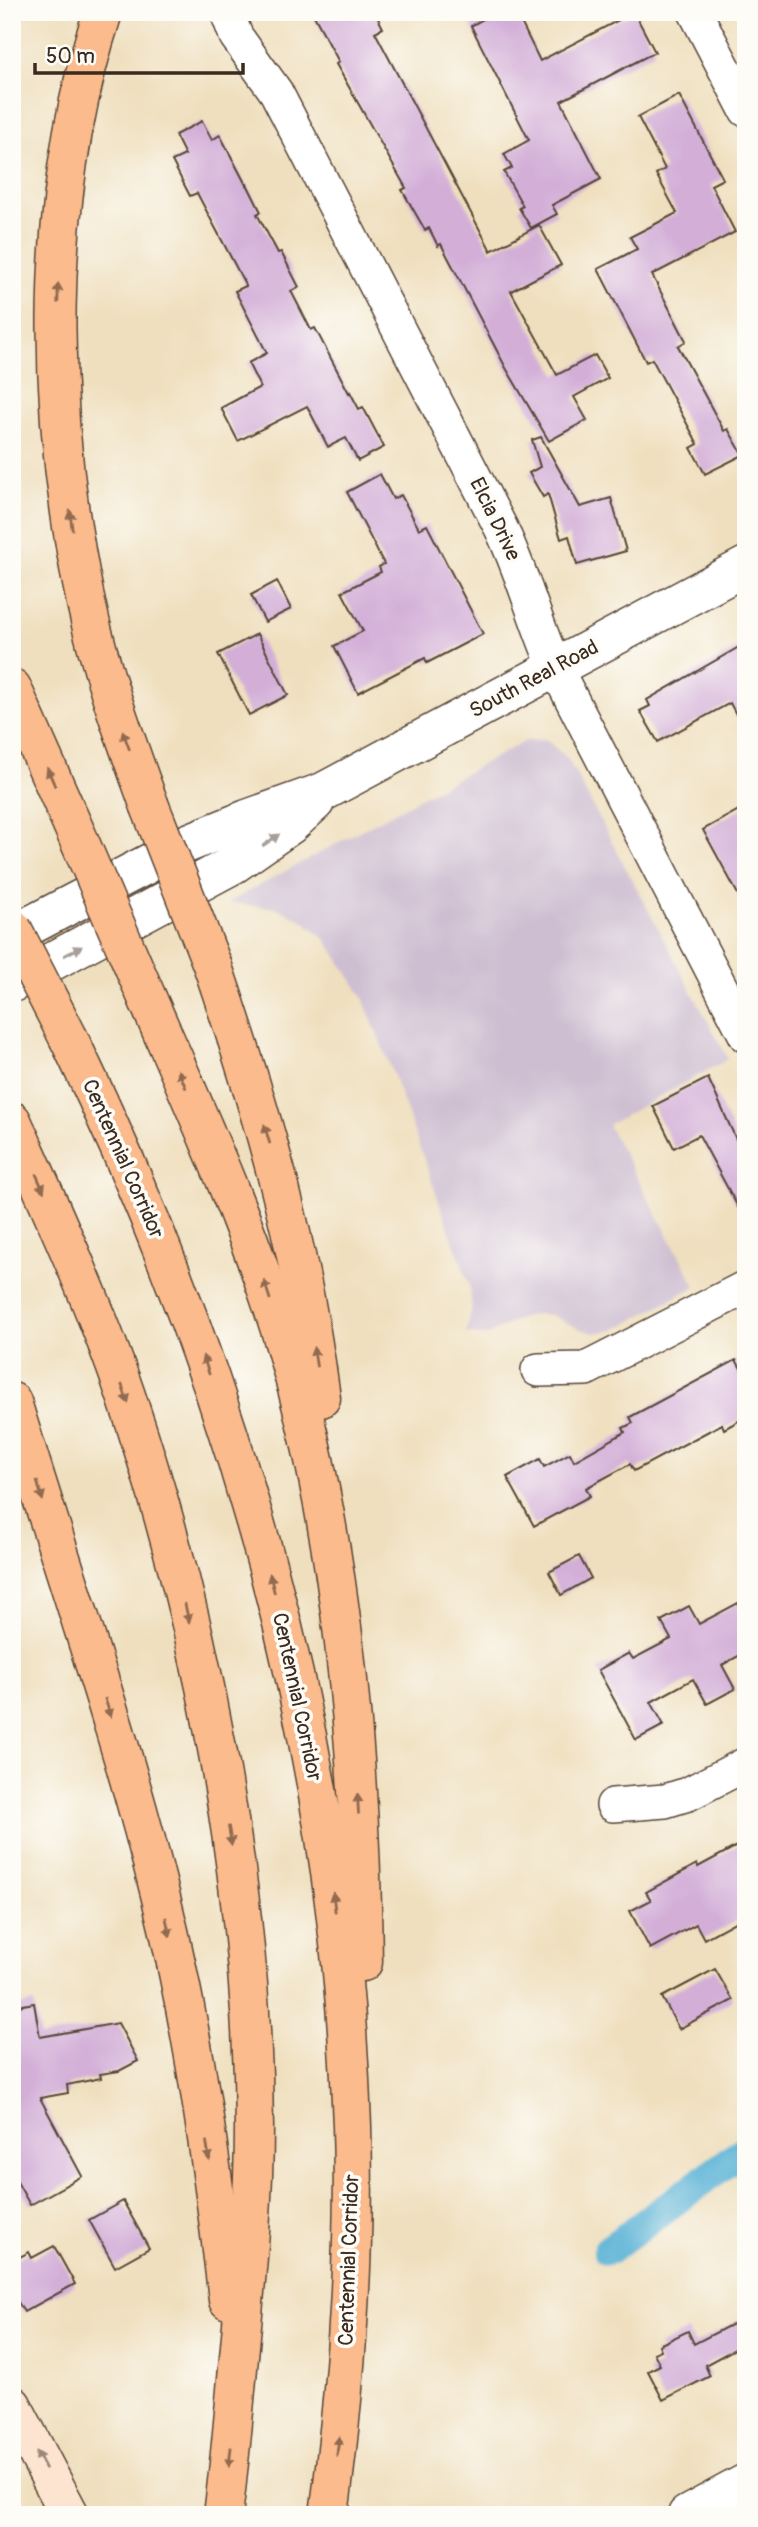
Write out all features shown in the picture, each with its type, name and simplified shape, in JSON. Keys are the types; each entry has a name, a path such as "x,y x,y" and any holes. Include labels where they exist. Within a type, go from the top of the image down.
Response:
{"highway":[{"path":"103,12 73,133 64,197 58,274 59,396 69,501 87,604 114,708 213,967 269,1141 303,1288 317,1364 356,1786 362,1903 360,2099 352,2214"},
{"path":"12,688 238,1210 283,1339 306,1422 337,1595"},
{"name":"Centennial Corridor","path":"12,928 69,1039 140,1194 207,1367 241,1472 277,1605 315,1773 340,1950 352,2128 349,2318 341,2419 329,2514"},
{"path":"12,1121 94,1309 152,1480 176,1567 216,1749 233,1858 251,2036 254,2126 252,2217 223,2515"},
{"path":"12,1402 124,1758 167,1923 193,2055 218,2218 236,2386"}],"main road":[{"path":"12,2405 70,2515"}],"street":[{"name":"Elcia Drive","path":"227,12 236,36 276,92 501,528 514,555 538,629 555,667 746,1036"},
{"path":"695,12 746,110"},
{"name":"South Real Road","path":"12,935 196,839 323,792 746,566"},
{"name":"South Real Road","path":"12,983 234,864 290,825 323,792"},
{"path":"538,1370 586,1369 746,1287"},
{"path":"613,1805 665,1801 688,1794 746,1764"},
{"path":"687,2515 746,2483"}],"shaded area":[{"path":"546,740 567,758 728,1059 608,1125 696,1286 614,1330 594,1333 551,1315 538,1314 522,1317 486,1336 466,1333 472,1309 470,1287 391,1068 362,996 327,941 304,921 277,908 227,903 525,741"}],"building":[{"path":"312,12 375,12 383,28 375,32 491,251 539,225 561,265 511,291 557,375 595,355 608,378 574,397 587,420 549,441 506,368 441,244 438,246 429,228 425,230 402,190 406,188 336,64 339,62"},
{"path":"496,12 516,12 540,61 634,12 655,52 561,101 601,179 552,205 557,214 531,228 519,208 523,206 504,172 512,168 504,154 529,140 471,26"},
{"path":"679,95 723,179 711,185 735,232 652,275 686,341 678,346 724,431 728,429 743,455 705,474 691,448 698,444 652,359 646,362 598,269 637,249 630,237 677,213 656,174 665,169 638,117"},
{"path":"202,121 212,140 220,135 261,212 257,214 299,287 291,291 311,330 315,328 349,393 359,409 363,407 384,447 358,461 346,438 328,447 307,406 238,441 221,408 260,387 248,363 267,353 235,291 246,286 197,193 190,196 172,161 185,155 175,135"},
{"path":"541,437 580,507 611,498 626,551 577,565 569,536 561,539 548,494 543,497 529,473 540,467 532,440"},
{"path":"380,474 393,499 401,495 419,529 427,525 483,634 427,663 425,658 358,693 334,646 363,631 342,592 381,572 379,567 384,564 347,492"},
{"path":"277,581 291,609 265,622 251,595"},
{"path":"257,634 288,695 249,715 218,654"},
{"path":"746,643 746,733 730,703 658,742 640,711 650,706 647,700"},
{"path":"746,806 746,909 703,830"},
{"path":"708,1078 746,1161 746,1222 699,1135 674,1148 653,1106"},
{"path":"736,1360 746,1377 746,1417 724,1429 722,1424 634,1471 630,1464 586,1488 590,1496 534,1526 507,1477 540,1459 544,1467 570,1453 574,1461 625,1432 623,1428 633,1423 630,1417"},
{"path":"579,1556 591,1578 561,1595 549,1572"},
{"path":"738,1603 746,1618 746,1652 722,1665 735,1689 707,1704 693,1679 651,1702 664,1725 636,1740 598,1670 629,1653 633,1659 671,1639 661,1621 689,1606 699,1624"},
{"path":"746,1841 746,1916 704,1939 696,1924 650,1949 630,1911 651,1900 646,1892"},
{"path":"715,1969 733,2000 679,2029 662,1997"},
{"path":"34,2003 40,2037 118,2023 138,2061 119,2071 100,2074 101,2078 67,2085 68,2093 40,2098 82,2176 30,2205 12,2173 12,2007"},
{"path":"123,2201 149,2248 115,2267 89,2220"},
{"path":"54,2246 75,2284 24,2312 12,2292 12,2261 29,2252 32,2258"},
{"path":"746,2317 746,2343 705,2365 710,2376 663,2400 648,2371 660,2365 654,2353 661,2350 659,2345 688,2331 694,2344"}],"waterway":[{"path":"608,2250 746,2149"}]}
